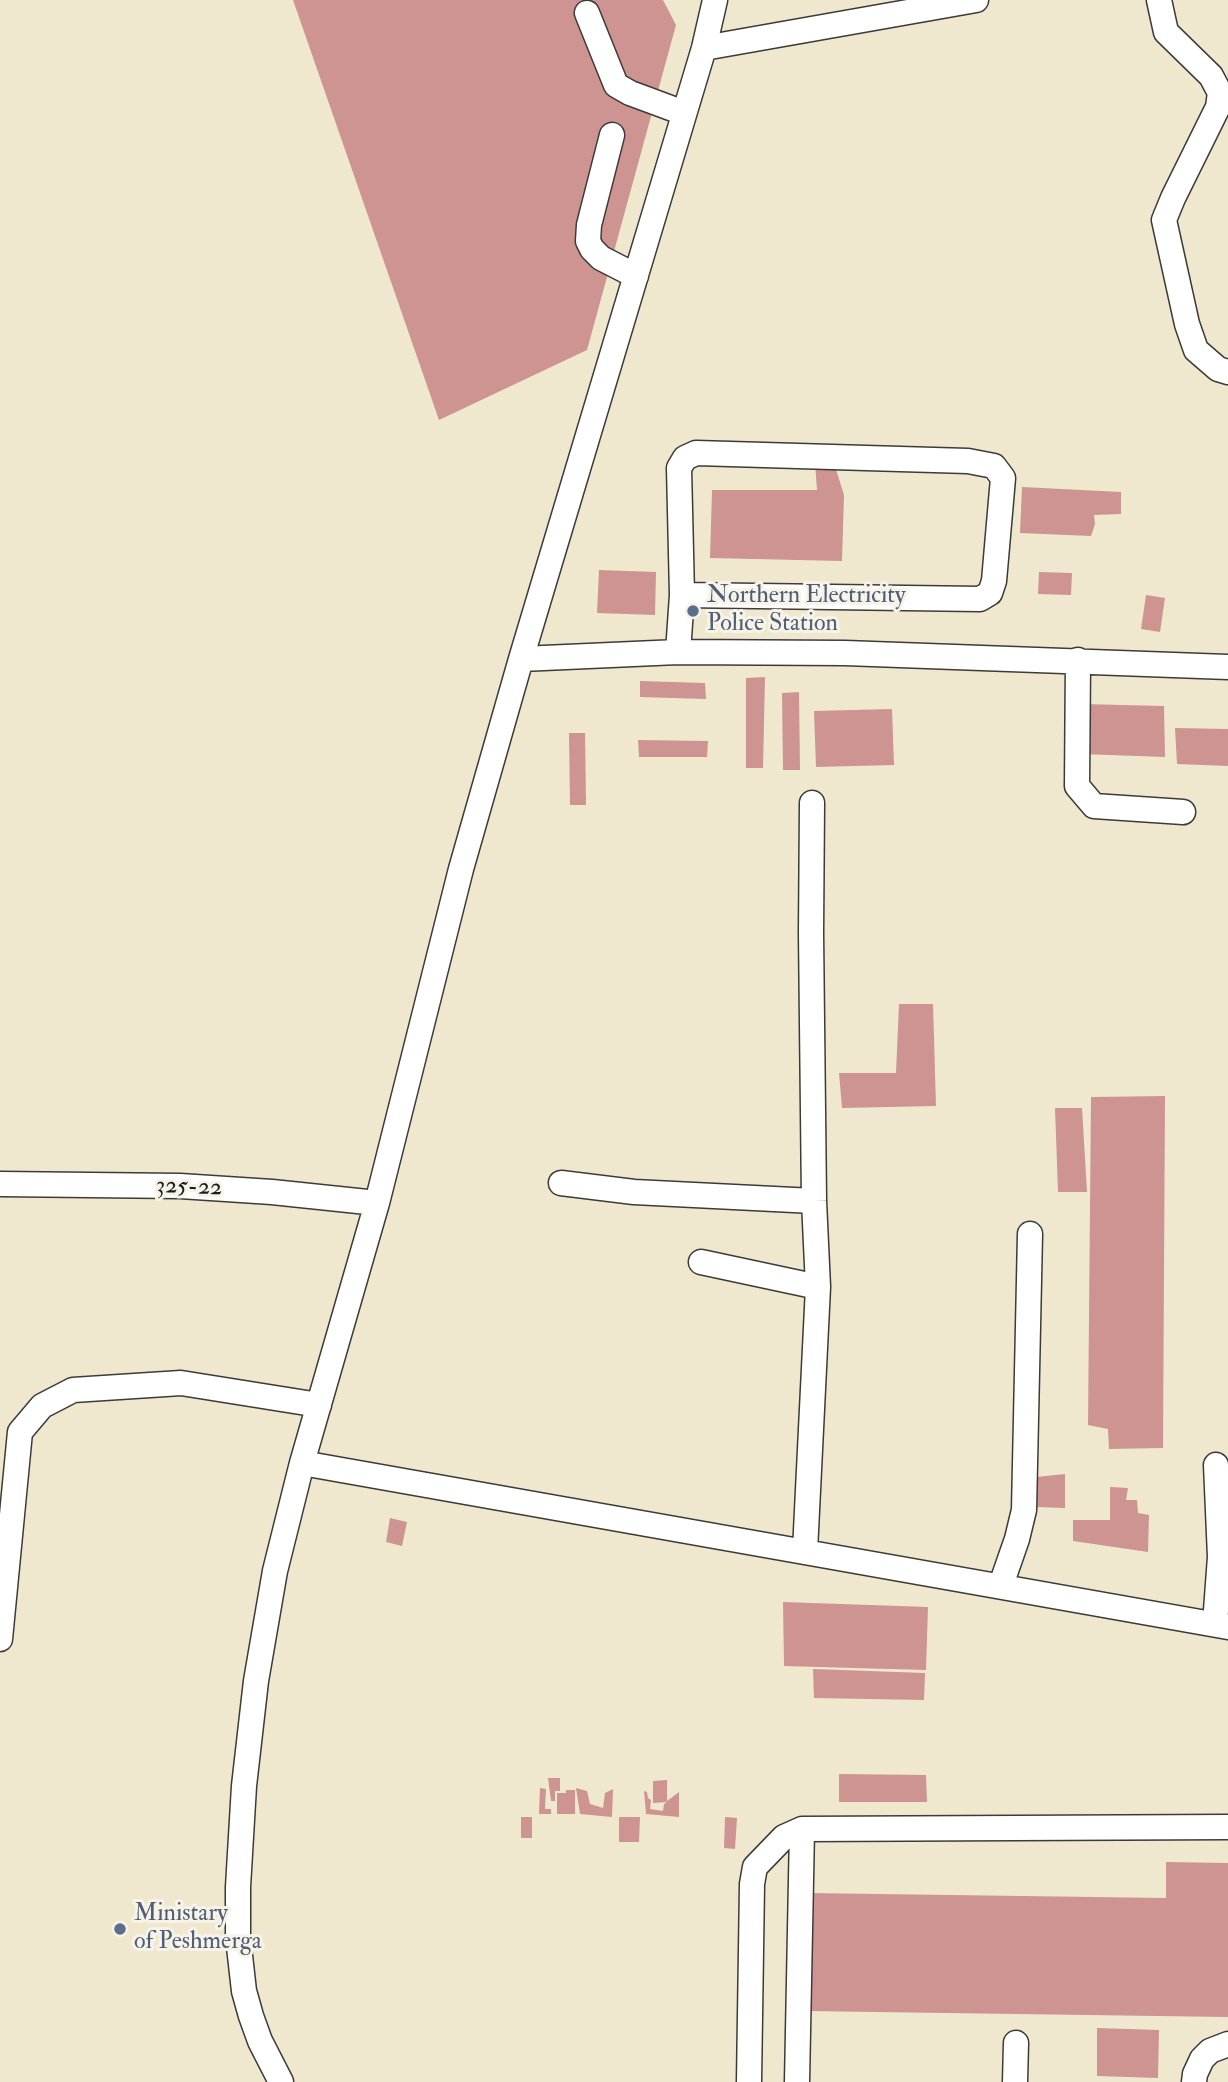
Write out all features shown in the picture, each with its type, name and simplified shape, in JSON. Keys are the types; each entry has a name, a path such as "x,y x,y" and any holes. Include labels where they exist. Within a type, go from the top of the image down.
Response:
{"street":[{"path":"281,2082 260,2041 244,1991 238,1938 244,1786 256,1681 275,1571 302,1463 377,1203 443,937 521,659 704,48 715,0"},
{"path":"704,48 976,0"},
{"path":"1159,0 1166,32 1211,76 1220,93 1218,107 1164,220 1187,324 1196,350 1218,369 1228,372"},
{"path":"586,13 616,85 684,113"},
{"path":"612,135 589,225 588,241 592,250 601,258 636,276"},
{"path":"678,653 682,595 679,468 685,458 696,453 968,461 994,466 1003,478 994,581 990,593 980,599 682,595"},
{"path":"521,659 678,653 845,653 1228,667"},
{"path":"1078,660 1077,786 1094,806 1183,812"},
{"path":"805,1551 818,1287 814,1201 812,803"},
{"path":"561,1183 634,1192 814,1201"},
{"name":"325-22","path":"0,1184 180,1186 377,1203"},
{"path":"1001,1585 1024,1510 1030,1234"},
{"path":"701,1262 818,1287"},
{"path":"0,1639 20,1432 42,1406 73,1390 181,1383 319,1405"},
{"path":"302,1463 1221,1625 1220,1557 1223,1509 1216,1465"},
{"path":"749,2082 752,1884 755,1867 784,1837 802,1829 1228,1827"},
{"path":"797,2082 802,1829"},
{"path":"1015,2082 1016,2043"},
{"path":"1194,2082 1202,2059 1210,2051 1228,2043"}],"building":[{"path":"293,0 663,0 676,25 587,350 439,420"},
{"path":"815,463 834,463 844,495 842,561 710,558 712,490 817,490"},
{"path":"1022,487 1121,492 1121,514 1094,515 1095,524 1091,536 1020,533"},
{"path":"599,570 656,572 655,615 597,613"},
{"path":"1039,572 1072,573 1071,595 1038,594"},
{"path":"1146,595 1165,598 1160,632 1141,629"},
{"path":"765,677 763,768 746,768 746,678"},
{"path":"640,681 705,683 706,699 640,697"},
{"path":"799,692 800,770 783,770 782,693"},
{"path":"1082,704 1164,706 1165,757 1082,754"},
{"path":"892,709 894,765 816,767 814,711"},
{"path":"1175,728 1228,729 1228,766 1177,764"},
{"path":"569,733 585,733 586,805 570,805"},
{"path":"638,740 708,741 707,757 639,757"},
{"path":"899,1004 933,1004 936,1106 842,1108 839,1073 896,1073"},
{"path":"1165,1096 1163,1448 1109,1449 1108,1429 1088,1425 1091,1097"},
{"path":"1055,1108 1082,1108 1087,1192 1058,1192"},
{"path":"1065,1474 1065,1508 1034,1507 1036,1477"},
{"path":"1110,1487 1128,1488 1126,1500 1137,1500 1138,1513 1149,1515 1148,1552 1073,1541 1073,1520 1110,1520"},
{"path":"390,1518 407,1522 402,1546 386,1542"},
{"path":"783,1602 928,1607 926,1670 784,1666"},
{"path":"813,1669 925,1673 924,1700 814,1698"},
{"path":"839,1774 926,1775 927,1802 839,1802"},
{"path":"548,1778 560,1778 560,1791 555,1791 555,1801 551,1801"},
{"path":"667,1780 667,1801 679,1792 679,1817 646,1814 644,1791 651,1800 650,1809 663,1811 667,1802 653,1803 653,1781"},
{"path":"540,1788 546,1789 545,1809 551,1809 551,1814 539,1814"},
{"path":"576,1788 587,1791 590,1804 603,1808 605,1793 613,1789 612,1817 580,1814"},
{"path":"566,1790 575,1790 575,1814 557,1814 557,1793 566,1793"},
{"path":"521,1817 532,1817 532,1838 521,1838"},
{"path":"619,1817 640,1817 639,1842 619,1842"},
{"path":"725,1817 737,1818 735,1849 724,1848"},
{"path":"1166,1862 1228,1863 1228,2017 805,2011 807,1893 1166,1898"},
{"path":"1097,2028 1159,2030 1158,2078 1097,2076"}],"place":[{"name":"Northern Electricity Police Station","path":"693,611"},
{"name":"Ministary of Peshmerga","path":"120,1929"}]}
